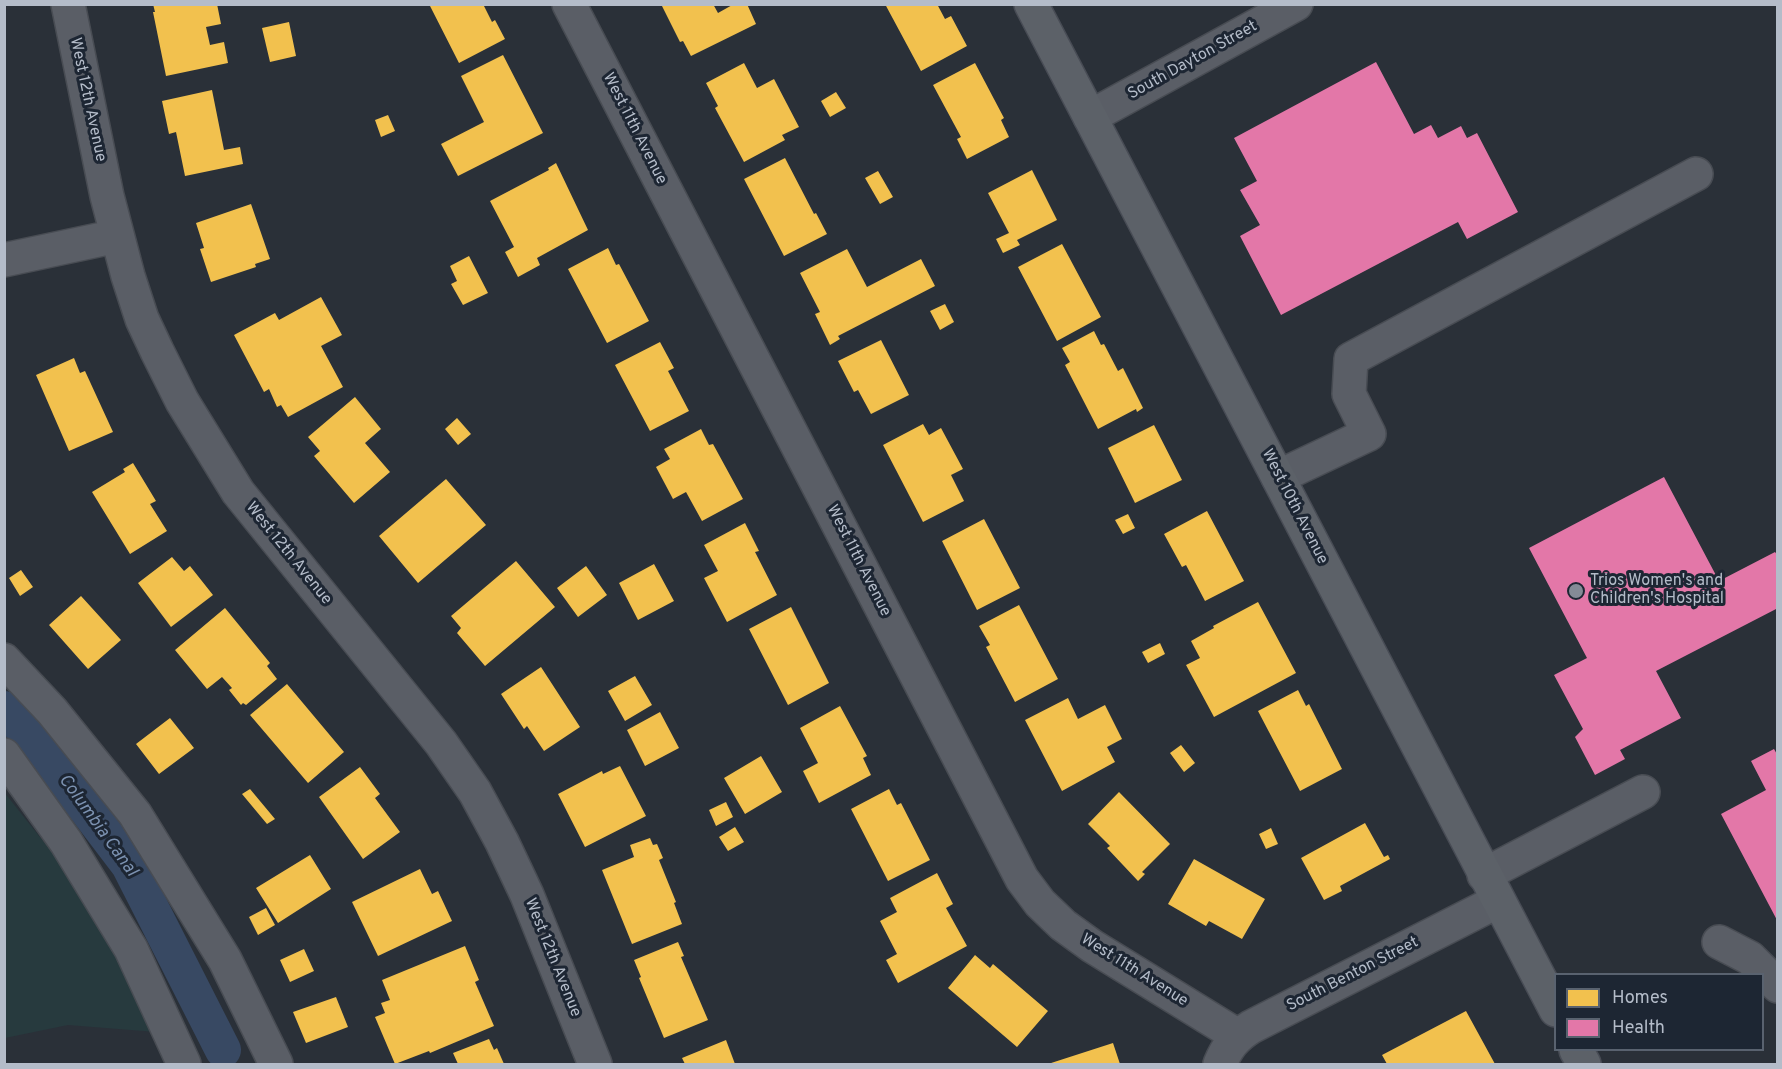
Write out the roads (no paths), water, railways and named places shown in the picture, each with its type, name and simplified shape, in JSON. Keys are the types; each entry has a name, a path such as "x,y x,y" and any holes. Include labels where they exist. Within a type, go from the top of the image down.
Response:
{"main road":[{"name":"West 10th Avenue","path":"1031,4 1554,1006"},
{"path":"1577,1051 1584,1065"}],"street":[{"name":"West 12th Avenue","path":"68,4 117,236 142,319 182,401 238,492 441,743 475,792 527,895 595,1065"},
{"name":"West 11th Avenue","path":"569,4 1022,879 1040,903 1063,926 1238,1036"},
{"name":"South Dayton Street","path":"1090,117 1296,4"},
{"path":"1278,477 1369,434 1349,394 1352,359 1696,174"},
{"path":"4,260 117,236"},
{"path":"4,660 52,711 135,814 225,960 276,1065"},
{"path":"4,755 66,842 131,949 184,1065"},
{"name":"South Benton Street","path":"1220,1065 1230,1043 1238,1036 1491,888 1643,792"},
{"path":"1719,942 1750,958 1778,986"}],"waterway":[{"name":"Columbia Canal","path":"4,709 30,735 129,865 223,1050"}],"place":[{"name":"Trios Women's and Children's Hospital","path":"1576,591"}]}
